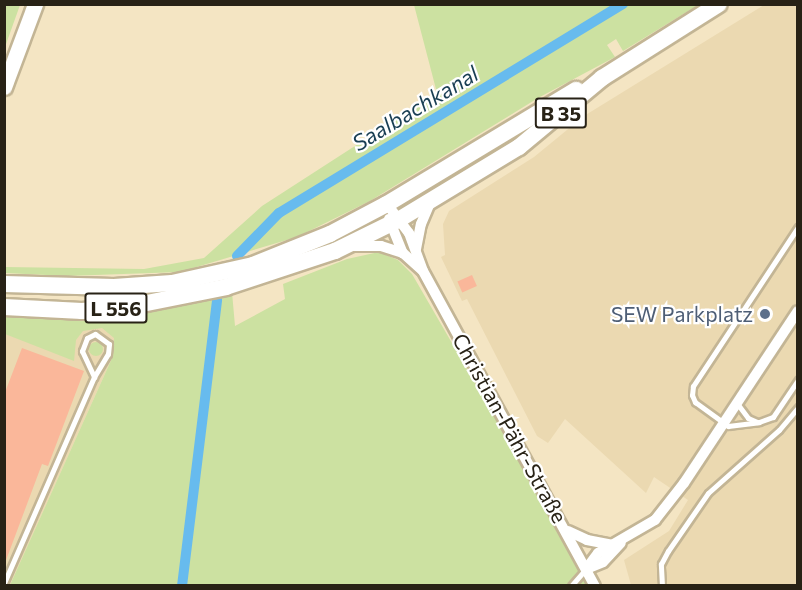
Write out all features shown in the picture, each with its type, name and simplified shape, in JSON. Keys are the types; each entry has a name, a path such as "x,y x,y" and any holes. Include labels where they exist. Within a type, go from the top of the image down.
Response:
{"main road":[{"path":"4,87 35,4"},
{"name":"B 35","path":"387,204 546,107 602,78 719,4"},
{"name":"B 35","path":"394,222 519,147 602,78"},
{"name":"L 556","path":"4,284 114,287 192,281 278,256 387,204"},
{"name":"L 556","path":"4,307 82,311 197,295 279,272 344,247 394,222"}],"street":[{"path":"416,249 420,224 432,201"},
{"name":"Christian-Pähr-Straße","path":"387,204 403,253 423,271"},
{"name":"Christian-Pähr-Straße","path":"394,222 416,249 423,271 595,585"},
{"path":"344,247 381,246 403,253"},
{"path":"586,569 591,558 655,520 798,311"},
{"path":"565,529 587,540 618,543"}],"lane":[{"path":"798,227 693,386 695,402 728,426 759,422 773,417 798,380"},
{"path":"4,583 94,377 108,354 109,344 94,334 87,338 82,351 94,377"},
{"path":"736,402 748,418 759,422"},
{"path":"662,585 661,564 668,550 708,493 779,430 798,406"},
{"path":"571,585 586,569"}],"shaded area":[{"path":"764,5 797,5 797,585 631,585 624,560 669,531 688,500 654,477 646,493 565,419 548,443 537,436 467,299 462,301 441,257 445,255 443,224 449,211 534,157 584,116"},
{"path":"5,313 126,316 113,356 10,585 5,586"}],"green space":[{"path":"4,5 20,5 5,47"},
{"path":"414,5 698,5 623,51 616,39 607,45 615,57 538,98 370,201 297,237 180,272 67,276 5,273 5,267 144,269 204,258 262,206 437,93"},
{"path":"379,252 398,260 412,274 592,585 10,585 113,356 114,338 102,328 83,331 76,340 74,361 5,334 5,313 126,316 232,292 235,326 285,299 283,284 347,259"},
{"path":"96,342 101,344 103,349 101,354 96,356 91,354 89,349 91,344"}],"building":[{"path":"472,275 477,286 462,292 457,282"},
{"path":"22,348 84,371 48,466 42,464 5,563 4,395"}],"waterway":[{"name":"Saalbachkanal","path":"237,256 279,213 623,4"},
{"name":"Saalbachkanal","path":"182,586 217,300"}],"place":[{"name":"SEW Parkplatz","path":"765,314"}]}
